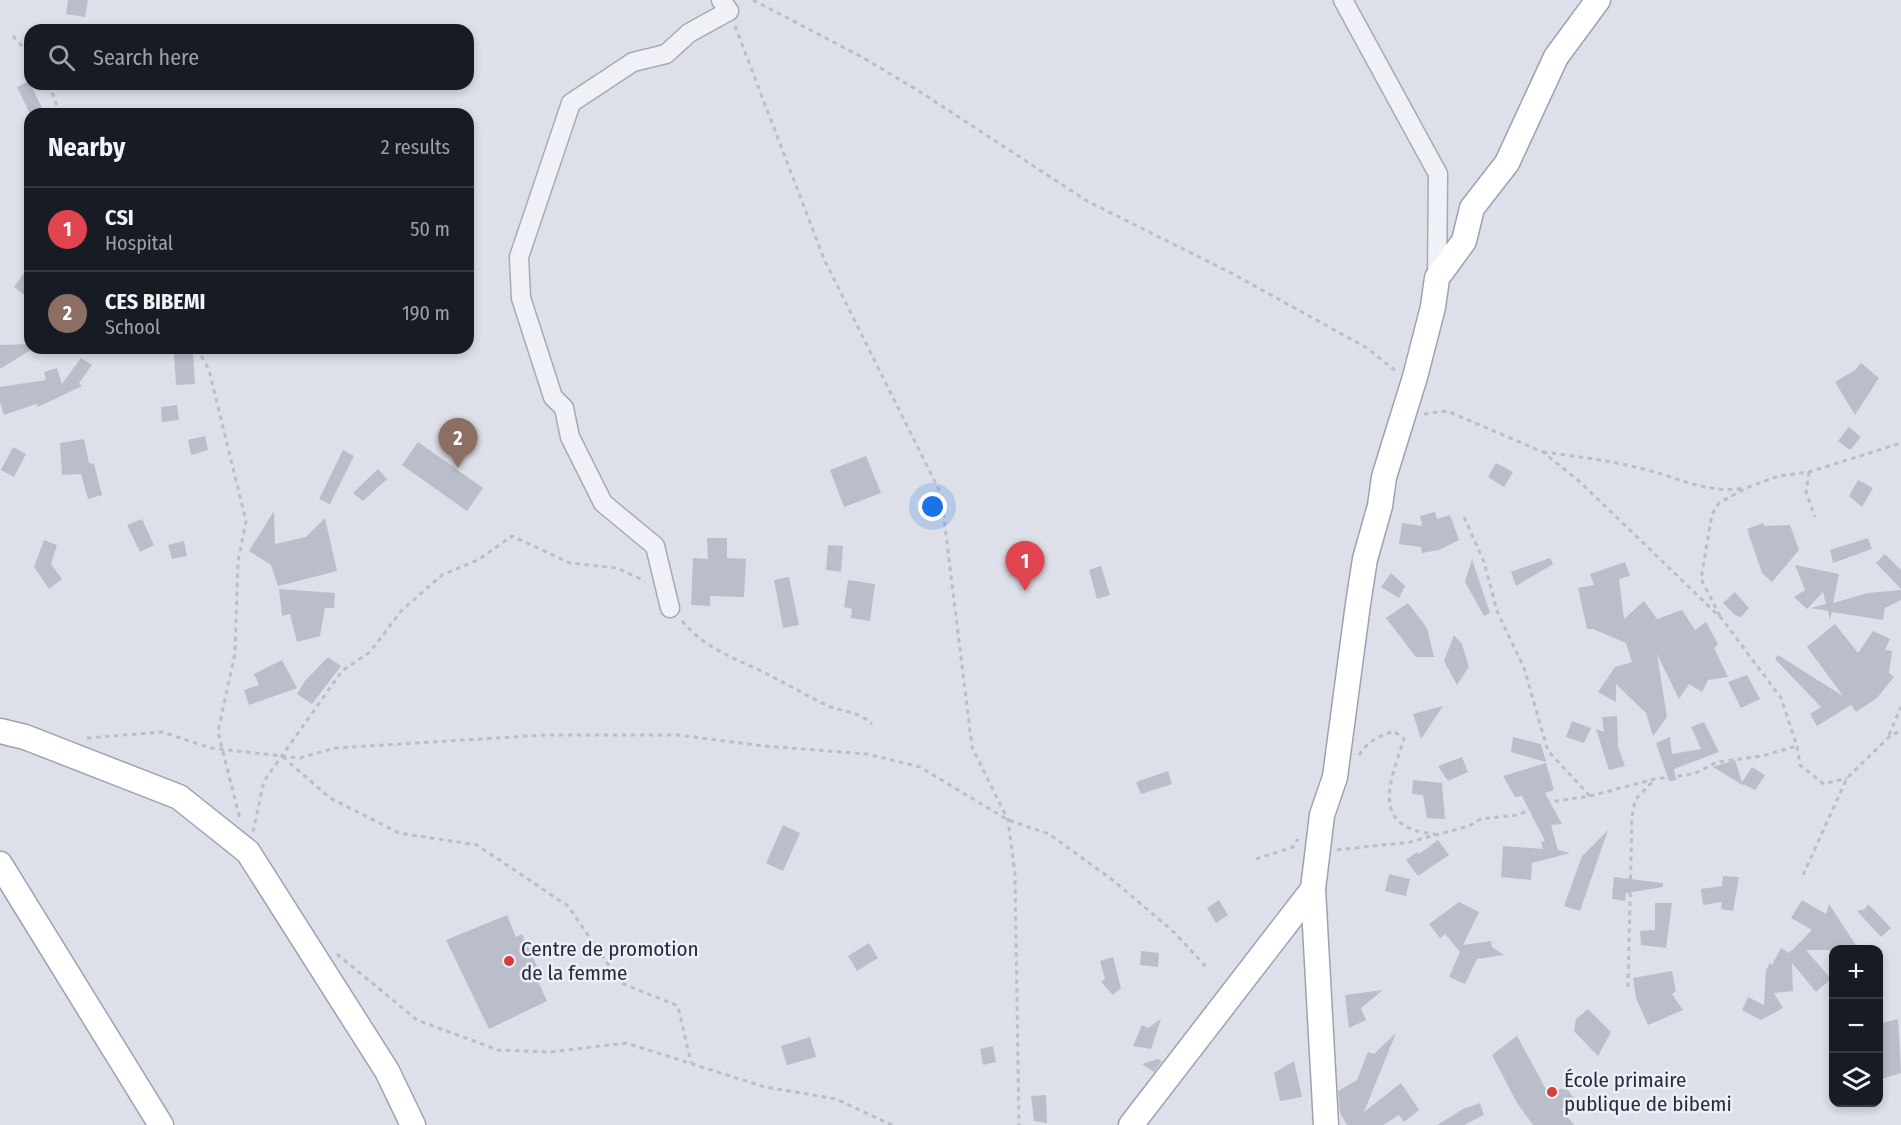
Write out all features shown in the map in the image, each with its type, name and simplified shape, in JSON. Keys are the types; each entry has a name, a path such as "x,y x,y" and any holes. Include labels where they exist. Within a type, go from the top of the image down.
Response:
{"main road":[{"path":"1326,1125 1313,889 1322,815 1335,777 1365,559 1380,506 1384,477 1433,307 1437,278 1464,241 1472,208 1507,163 1556,57 1598,0"},
{"path":"0,731 25,737 179,797 248,852 387,1071 413,1125"},
{"path":"0,864 161,1125"},
{"path":"1131,1125 1313,889"}],"street":[{"path":"1343,0 1438,174 1437,278"},
{"path":"670,608 655,546 603,503 570,437 564,408 553,397 521,298 519,257 571,103 633,62 666,54 725,5"}],"path":[{"path":"753,0 892,75 1087,201 1233,274 1368,348 1399,374"},
{"path":"725,5 824,259 941,494 972,747 1008,820 1015,874 1019,1125"},
{"path":"13,36 24,48"},
{"path":"51,90 58,108"},
{"path":"200,354 209,370 218,398"},
{"path":"209,370 246,521 238,561 235,653 218,732 248,852"},
{"path":"1423,414 1447,411 1543,452 1643,469 1709,490 1724,492 1746,488"},
{"path":"1846,778 1824,784 1800,765 1797,746 1780,698 1722,619 1701,579 1706,538 1712,514 1719,503 1746,488 1779,476 1809,472 1901,443"},
{"path":"1543,452 1587,489 1657,560 1722,619"},
{"path":"1809,472 1806,492 1815,517"},
{"path":"1464,518 1484,562 1497,611 1524,668 1548,751 1590,796"},
{"path":"248,852 264,781 342,671 370,652 401,610 442,575 478,560 512,536 570,563 617,568 642,578 649,585"},
{"path":"670,608 696,638 719,653 828,706 863,716 872,724"},
{"path":"1889,737 1901,707"},
{"path":"1803,874 1846,778 1889,737 1901,730"},
{"path":"76,739 162,732 211,748 300,758 335,748 457,740 545,735 678,735 764,746 867,754 920,768 1008,820 1049,834 1114,881 1175,933 1206,967"},
{"path":"1356,759 1365,745 1377,737 1394,732 1404,739 1388,789 1390,806 1396,817 1412,829 1434,834 1469,826"},
{"path":"1318,853 1410,842 1469,826 1481,819 1518,815 1543,803 1590,796 1655,779 1694,774 1717,762 1762,756 1797,746"},
{"path":"282,756 330,798 399,833 477,845 568,906 621,983 678,1006 692,1065"},
{"path":"1628,987 1632,817 1635,800 1655,779"},
{"path":"333,950 417,1020 498,1050 550,1052 626,1043 765,1087 836,1100 892,1125"}],"building":[{"path":"68,0 88,0 85,17 66,14"},
{"path":"24,84 24,90 33,90 42,108 27,108 17,87"},
{"path":"24,273 24,294 14,287"},
{"path":"24,344 24,354 0,369 0,345"},
{"path":"174,354 193,354 195,384 176,385"},
{"path":"81,358 92,365 79,383 82,386 38,407 36,404 4,415 0,402 0,387 46,380 44,372 57,368 62,384"},
{"path":"1861,363 1879,378 1855,415 1835,382 1855,370"},
{"path":"177,405 179,420 162,422 161,407"},
{"path":"1849,427 1861,437 1850,450 1838,441"},
{"path":"205,436 208,450 191,455 188,440"},
{"path":"84,439 89,463 94,464 102,495 88,499 81,474 62,475 60,443"},
{"path":"418,442 483,488 467,511 402,465"},
{"path":"13,447 26,454 14,477 1,470"},
{"path":"343,450 354,456 330,504 319,499"},
{"path":"866,456 881,493 844,507 830,470"},
{"path":"1496,463 1513,472 1504,487 1488,477"},
{"path":"378,469 387,479 363,501 353,493"},
{"path":"1858,480 1873,488 1862,507 1849,496"},
{"path":"274,511 275,544 306,537 325,518 337,571 278,586 271,565 249,551"},
{"path":"1435,512 1437,519 1450,515 1459,540 1439,550 1422,553 1421,547 1399,544 1402,523 1422,526 1420,516"},
{"path":"142,519 154,545 140,552 127,525"},
{"path":"1763,523 1764,526 1790,525 1799,550 1772,582 1762,573 1747,529"},
{"path":"707,538 727,538 727,558 746,559 744,597 710,596 710,606 691,605 693,558 708,559"},
{"path":"1868,538 1872,549 1833,563 1830,550"},
{"path":"44,540 57,545 51,564 62,579 49,589 34,567"},
{"path":"184,541 187,556 172,559 168,545"},
{"path":"828,545 843,546 841,572 826,570"},
{"path":"1885,554 1901,570 1901,589 1876,563"},
{"path":"1550,558 1553,564 1516,586 1511,572"},
{"path":"1472,559 1490,613 1484,616 1465,582"},
{"path":"1625,562 1630,576 1619,579 1624,619 1644,601 1657,619 1682,610 1695,630 1706,622 1718,644 1714,648 1728,677 1708,680 1702,692 1689,684 1679,699 1657,654 1667,717 1653,736 1646,713 1616,684 1616,702 1598,692 1615,667 1632,662 1626,643 1593,629 1587,629 1578,588 1594,585 1590,574"},
{"path":"1795,565 1839,574 1833,603 1868,593 1901,590 1901,600 1885,608 1883,620 1832,612 1830,620 1828,611 1811,608 1826,604 1823,592 1807,609 1794,597 1805,590"},
{"path":"1101,566 1110,595 1097,599 1089,570"},
{"path":"1391,573 1405,586 1399,598 1381,587"},
{"path":"789,577 799,625 783,628 774,580"},
{"path":"848,580 875,584 870,621 851,618 852,609 844,607"},
{"path":"279,589 335,593 334,608 325,608 320,636 297,642 290,614 282,616"},
{"path":"1735,592 1749,608 1741,617 1735,615 1723,603"},
{"path":"1408,603 1427,628 1434,657 1416,657 1386,618"},
{"path":"1835,624 1858,653 1873,631 1890,639 1885,650 1892,651 1889,673 1894,677 1877,698 1856,712 1851,705 1817,726 1810,714 1821,707 1775,659 1778,655 1843,696 1807,647"},
{"path":"1454,635 1462,644 1469,667 1457,685 1444,661"},
{"path":"328,657 341,666 312,704 297,694 305,681"},
{"path":"282,660 297,688 249,705 244,690 259,685 254,674"},
{"path":"1747,675 1760,699 1741,708 1728,682"},
{"path":"1443,706 1421,739 1413,714"},
{"path":"1617,716 1618,747 1625,766 1609,770 1596,729 1604,732 1602,717"},
{"path":"1572,721 1591,728 1584,743 1566,737"},
{"path":"1704,722 1719,752 1674,769 1676,780 1669,781 1656,743 1670,737 1672,754 1701,749 1691,727"},
{"path":"1513,737 1541,744 1546,762 1511,752"},
{"path":"1462,757 1468,772 1448,781 1438,766"},
{"path":"1735,760 1742,782 1752,767 1765,775 1755,790 1713,767"},
{"path":"1546,763 1554,790 1545,793 1562,824 1551,825 1558,850 1570,853 1532,863 1531,880 1501,877 1503,846 1543,849 1541,842 1545,841 1522,796 1515,797 1503,776"},
{"path":"1168,771 1172,784 1141,794 1136,782"},
{"path":"1413,780 1442,783 1445,819 1427,818 1423,795 1412,794"},
{"path":"783,825 800,833 783,871 766,863"},
{"path":"1608,830 1580,911 1564,906 1582,856"},
{"path":"1438,840 1449,855 1418,876 1406,860 1417,852 1419,854"},
{"path":"1389,874 1410,879 1406,896 1385,891"},
{"path":"1723,876 1739,877 1733,911 1721,909 1722,902 1703,905 1701,889 1722,886"},
{"path":"1614,877 1663,883 1663,887 1626,893 1625,901 1612,899"},
{"path":"1219,900 1228,915 1216,923 1207,908"},
{"path":"1802,900 1826,914 1829,904 1856,945 1829,945 1829,950 1806,950 1829,977 1829,981 1816,992 1792,963 1793,991 1774,993 1783,1008 1761,1020 1742,1010 1748,997 1764,1005 1766,970 1770,963 1772,965 1781,948 1789,953 1812,930 1791,918"},
{"path":"1459,902 1479,912 1463,945 1491,941 1492,947 1504,955 1477,959 1465,984 1449,977 1460,952 1445,934 1440,938 1429,924"},
{"path":"1655,903 1672,903 1666,948 1641,945 1640,931 1655,930"},
{"path":"1868,904 1891,928 1881,937 1857,911 1865,909"},
{"path":"507,915 516,937 522,934 541,975 536,977 547,1001 489,1029 446,940"},
{"path":"869,943 878,958 857,971 848,956"},
{"path":"1141,951 1159,953 1158,967 1140,965"},
{"path":"1113,957 1121,988 1113,995 1101,982 1105,979 1100,961"},
{"path":"1672,971 1676,991 1672,994 1683,1010 1648,1025 1636,998 1633,978"},
{"path":"1383,990 1361,1008 1366,1020 1349,1028 1345,995"},
{"path":"1588,1009 1611,1032 1598,1056 1574,1031 1576,1019"},
{"path":"1161,1019 1151,1049 1133,1046 1142,1025 1148,1028"},
{"path":"1898,1019 1901,1073 1883,1078 1883,1053 1883,1023"},
{"path":"1396,1033 1364,1112 1401,1083 1419,1110 1404,1122 1399,1115 1383,1125 1347,1125 1340,1113 1338,1091 1357,1080 1368,1052 1374,1054"},
{"path":"1517,1036 1547,1091 1567,1088 1576,1102 1561,1109 1574,1125 1533,1125 1517,1103 1492,1055"},
{"path":"810,1037 816,1057 787,1065 781,1046"},
{"path":"993,1046 996,1062 983,1065 980,1049"},
{"path":"1158,1059 1162,1061 1154,1072 1142,1064"},
{"path":"1294,1061 1302,1097 1280,1101 1274,1073"},
{"path":"1046,1095 1047,1123 1034,1121 1031,1096"},
{"path":"1480,1103 1484,1115 1464,1125 1437,1125 1463,1109"}],"place":[{"name":"CES BIBEMI","path":"458,468"},
{"name":"CSI","path":"1025,591"},
{"name":"Centre de promotion de la femme","path":"509,961"},
{"name":"École primaire publique de bibemi","path":"1552,1092"}]}
